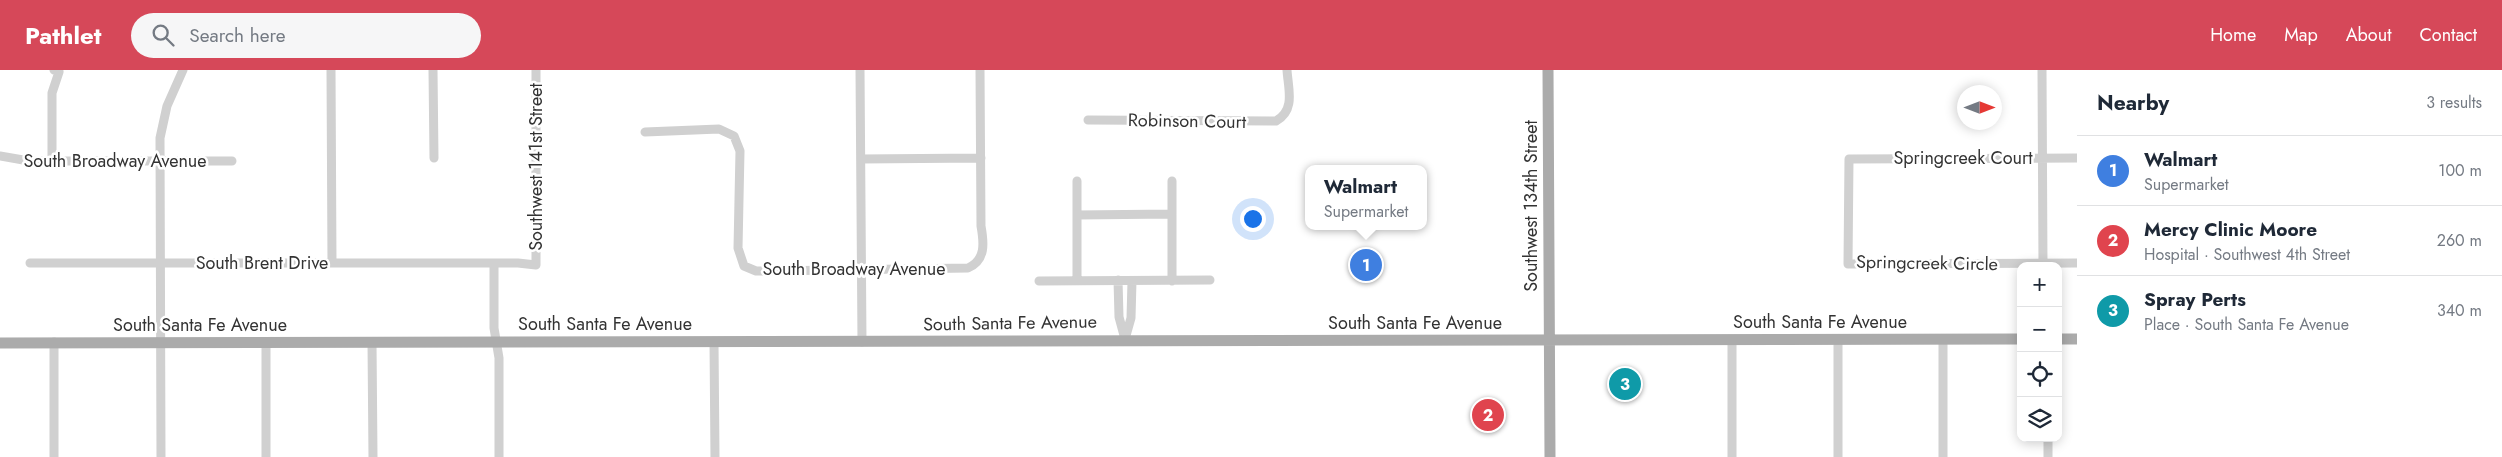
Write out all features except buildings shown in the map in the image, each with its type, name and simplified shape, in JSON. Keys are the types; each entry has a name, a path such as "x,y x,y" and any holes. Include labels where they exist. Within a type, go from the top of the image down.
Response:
{"main road":[{"name":"Southwest 134th Street","path":"1548,70 1550,457"},
{"name":"South Santa Fe Avenue","path":"0,343 862,342 1125,339 1550,341 2017,339"},
{"path":"2062,339 2077,339"}],"street":[{"path":"52,162 52,93 59,72 54,70"},
{"path":"161,457 160,162 162,126 167,106 182,70"},
{"path":"331,70 332,263"},
{"path":"433,70 434,158"},
{"name":"Southwest 141st Street","path":"536,70 536,265"},
{"path":"860,70 862,342"},
{"path":"861,159 981,158 980,70"},
{"name":"Robinson Court","path":"1088,120 1242,120 1270,122 1284,115 1290,101 1287,70"},
{"path":"2042,70 2042,262"},
{"name":"South Broadway Avenue","path":"644,132 719,129 734,136 740,151 738,248 744,266 756,270 968,268 977,262 984,245 981,226 981,158"},
{"name":"South Broadway Avenue","path":"0,156 28,161 52,162 232,161"},
{"name":"Springcreek Court","path":"1849,159 2077,158"},
{"name":"Springcreek Circle","path":"1849,159 1848,264 2017,265"},
{"path":"1077,181 1077,280"},
{"path":"1172,181 1172,280"},
{"path":"1077,215 1172,214"},
{"name":"South Brent Drive","path":"30,263 494,263 536,265"},
{"path":"494,263 496,341 499,358 499,457"},
{"name":"Springcreek Circle","path":"2062,264 2077,263"},
{"path":"1118,280 1119,318 1125,339"},
{"path":"1039,281 1210,280"},
{"path":"1125,339 1131,318 1132,281"},
{"path":"1943,339 1943,457"},
{"path":"1732,340 1732,457"},
{"path":"1838,340 1838,457"},
{"path":"54,342 54,457"},
{"path":"266,342 266,457"},
{"path":"372,342 373,457"},
{"path":"714,342 714,457"},
{"path":"2048,442 2048,457"}],"place":[{"name":"Walmart","path":"1366,265"},
{"name":"Spray Perts","path":"1625,384"},
{"name":"Mercy Clinic Moore","path":"1488,415"}]}
